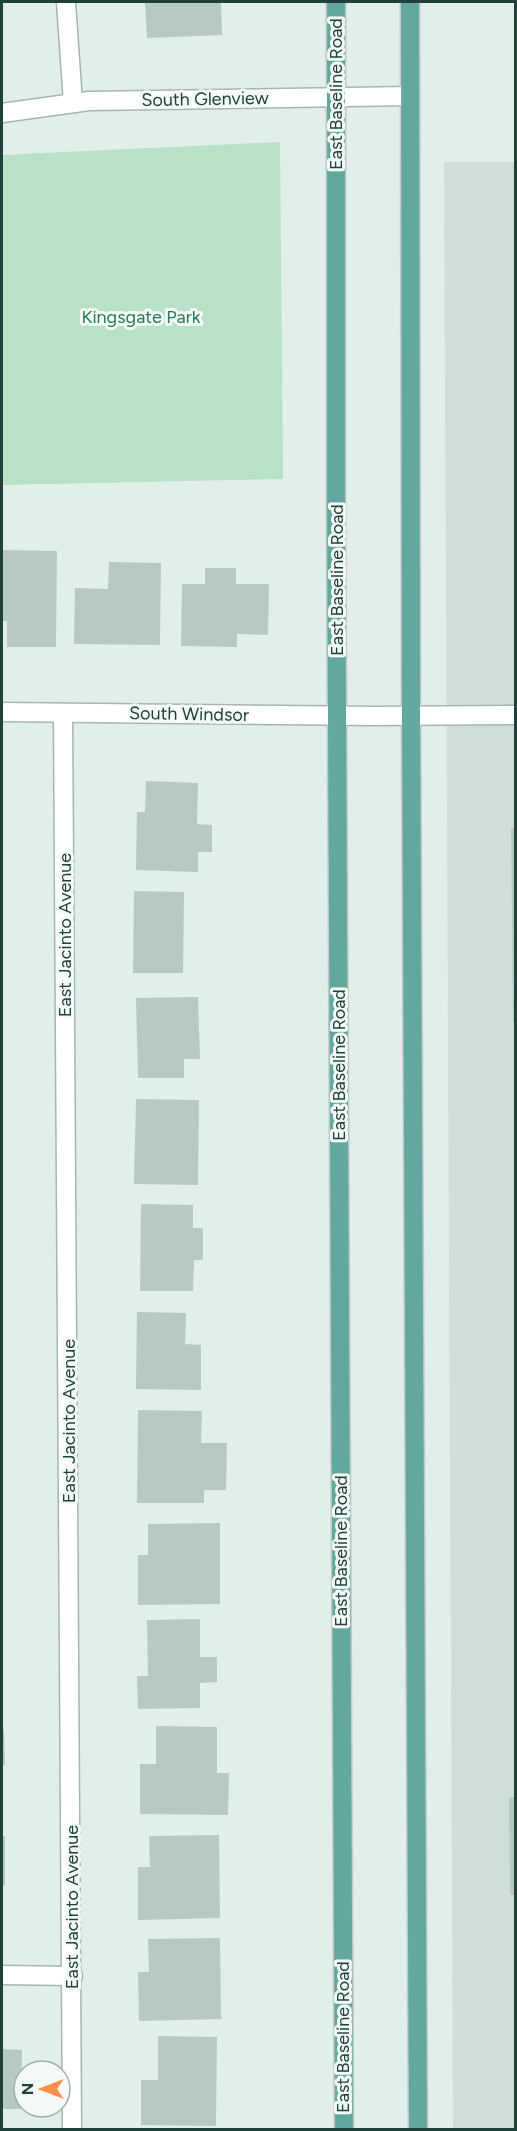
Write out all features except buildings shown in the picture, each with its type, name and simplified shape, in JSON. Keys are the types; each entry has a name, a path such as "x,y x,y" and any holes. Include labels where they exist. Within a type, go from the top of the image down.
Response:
{"main road":[{"name":"East Baseline Road","path":"336,2 344,2130"},
{"path":"410,2 418,2130"}],"street":[{"path":"66,2 73,104"},
{"name":"South Glenview","path":"2,113 89,101 410,96"},
{"name":"South Windsor","path":"2,712 338,716 516,715"},
{"name":"East Jacinto Avenue","path":"63,713 73,1976 72,2130"},
{"path":"2,1975 73,1976"}],"shaded area":[{"path":"444,162 516,162 515,2130 453,2129"}],"green space":[{"name":"Kingsgate Park","path":"280,142 283,479 2,485 2,155"}]}
